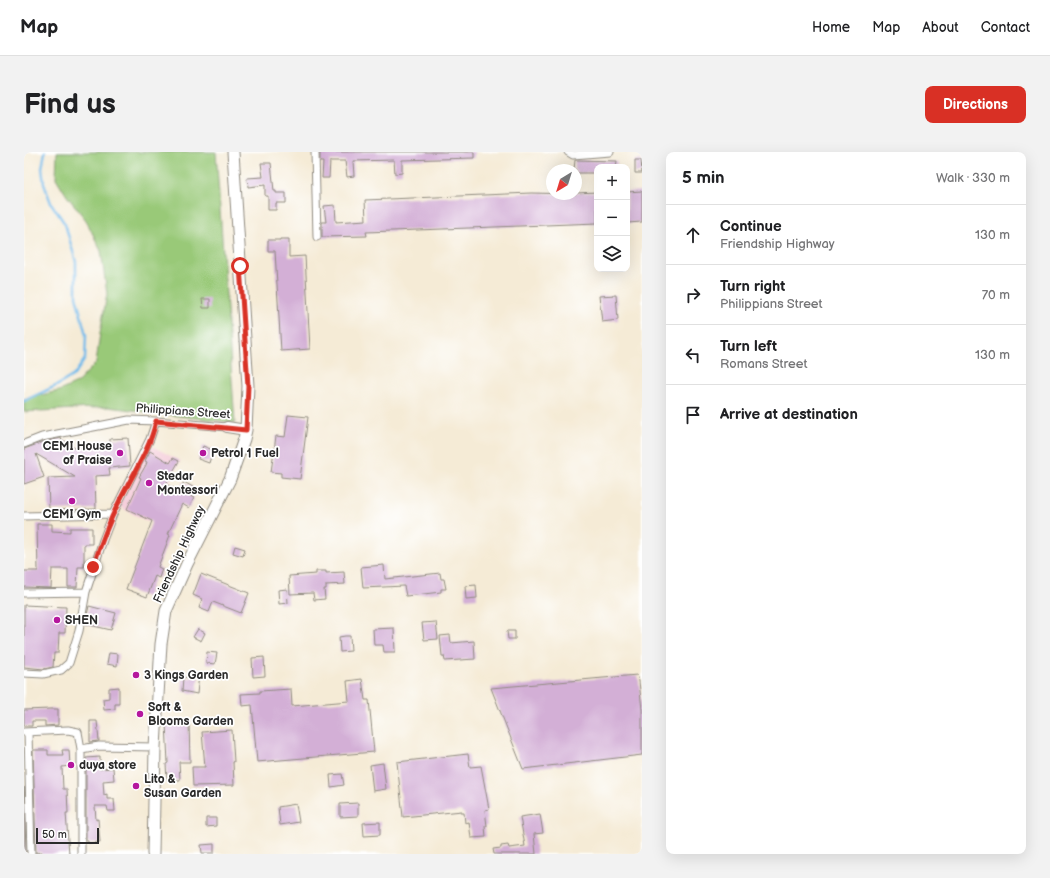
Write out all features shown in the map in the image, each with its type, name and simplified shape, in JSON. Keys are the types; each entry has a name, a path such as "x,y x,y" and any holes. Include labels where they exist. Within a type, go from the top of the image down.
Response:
{"main road":[{"name":"Friendship Highway","path":"154,854 155,747 161,644 166,611 187,564 230,479 246,430 248,386 233,152"}],"street":[{"path":"315,152 317,237"},
{"path":"568,152 572,155 610,152"},
{"name":"Philippians Street","path":"24,444 42,437 129,420 227,427 246,430"},
{"path":"24,673 43,674 61,670 70,663 79,631 86,592 102,540 113,514 140,462 156,421"},
{"path":"24,516 113,514"},
{"path":"24,593 86,592"},
{"path":"31,854 26,732 68,730 78,732 81,749 81,854"},
{"path":"81,749 99,746 155,747"}],"shaded area":[{"name":"Stedar Montessori","path":"150,445 180,461 148,522 118,506"}],"green space":[{"path":"57,152 216,152 235,423 108,407 24,412 24,399 59,391 77,383 96,363 107,294 101,251 86,220 67,196 56,178"}],"building":[{"path":"320,152 474,152 474,158 402,160 402,173 395,174 394,160 353,161 354,176 347,177 345,161 330,161 329,178 322,178 323,162 320,162"},
{"path":"575,160 617,161 616,164 594,164 594,173 582,173 582,164 575,164"},
{"path":"635,160 641,160 642,173 635,173"},
{"path":"261,163 271,163 274,191 276,191 276,193 286,193 286,203 276,203 276,210 268,210 268,196 265,196 265,185 248,187 247,178 263,177"},
{"path":"642,191 642,222 630,223 630,192"},
{"path":"594,192 594,223 366,232 367,236 322,237 322,222 326,222 324,206 335,205 336,222 366,220 365,200 531,193 546,193 546,200 582,200 582,193"},
{"path":"289,239 289,257 305,256 310,349 281,351 275,251 268,251 268,240"},
{"path":"616,295 618,320 602,322 599,296"},
{"path":"202,299 210,299 210,308 203,308"},
{"path":"288,415 308,417 300,479 281,477 281,473 271,472 276,436 285,437"},
{"path":"61,438 62,441 68,442 74,448 110,444 110,439 128,438 130,466 109,468 110,475 95,476 96,509 49,510 48,478 75,477 36,454 44,477 24,484 24,449 43,442"},
{"path":"203,446 213,450 209,463 198,459"},
{"path":"150,451 170,463 173,458 179,461 166,484 179,491 184,482 193,487 188,495 194,498 189,508 182,504 168,534 170,535 158,567 162,569 159,578 155,576 147,597 126,589 152,521 127,509 141,478 139,477 146,465 147,462 145,461"},
{"path":"37,524 52,524 52,531 70,532 70,528 92,528 92,544 84,544 84,567 78,567 77,587 68,587 68,569 52,569 51,588 24,587 24,571 38,571"},
{"path":"235,546 245,549 243,556 233,553"},
{"path":"384,565 385,579 440,573 441,579 444,579 446,589 441,589 441,592 406,596 404,586 363,588 361,567"},
{"path":"316,571 326,571 326,573 344,572 345,584 326,585 326,589 324,589 325,599 314,600 313,593 290,594 289,576 316,574"},
{"path":"201,574 249,593 241,613 213,602 209,612 199,608 202,599 193,595"},
{"path":"476,585 477,598 466,599 465,586"},
{"path":"287,589 288,603 279,604 278,590"},
{"path":"24,605 66,607 65,633 59,633 58,653 54,653 53,667 44,669 24,667"},
{"path":"89,606 116,613 111,630 85,624"},
{"path":"436,622 438,639 424,640 422,623"},
{"path":"394,628 395,652 384,652 383,645 374,645 373,629"},
{"path":"198,629 205,633 201,641 193,637"},
{"path":"507,631 515,631 515,639 508,639"},
{"path":"450,635 451,643 474,641 475,659 445,661 444,656 442,656 440,636"},
{"path":"350,636 351,651 340,652 339,637"},
{"path":"207,652 217,653 215,664 206,663"},
{"path":"109,653 118,654 117,666 107,664"},
{"path":"264,657 265,676 253,677 252,658"},
{"path":"192,673 199,674 197,694 182,691 183,677 192,678"},
{"path":"637,675 642,710 642,755 523,769 491,688"},
{"path":"362,679 365,700 369,700 374,752 257,762 252,705 242,706 241,694 291,689 292,706 349,701 347,681"},
{"path":"119,687 119,704 115,704 115,709 104,710 103,699 109,698 109,688"},
{"path":"58,709 58,725 45,726 45,721 32,721 32,726 24,726 24,710"},
{"path":"90,721 97,721 99,741 90,742"},
{"path":"189,722 190,762 179,762 180,780 167,780 166,764 168,763 166,723"},
{"path":"232,730 234,785 193,786 192,767 205,767 202,732"},
{"path":"33,750 48,750 48,755 63,755 62,750 69,750 70,766 62,767 63,789 67,789 68,813 66,813 69,854 36,853"},
{"path":"468,754 470,767 481,766 489,809 485,810 487,826 485,826 486,837 471,838 469,822 465,823 464,813 462,813 462,811 403,817 397,762"},
{"path":"100,757 100,769 113,768 114,780 103,781 104,795 107,794 107,799 114,799 115,811 108,811 107,806 95,806 100,842 88,843 88,841 86,841 86,758"},
{"path":"383,763 386,789 373,791 370,765"},
{"path":"342,774 344,785 331,787 330,775"},
{"path":"24,787 26,852 24,852"},
{"path":"358,803 358,816 340,817 340,804"},
{"path":"296,804 299,822 280,825 278,807"},
{"path":"540,814 543,833 534,834 536,854 494,854 493,849 501,848 501,846 508,845 509,848 525,846 520,817"},
{"path":"206,818 216,818 216,826 206,827"},
{"path":"380,822 380,835 364,836 363,823"},
{"path":"214,844 214,853 202,853 201,845"}],"waterway":[{"path":"24,401 58,385 74,375 85,359 86,335 76,296 76,262 65,224 51,203 44,184 42,168 45,152"}],"place":[{"name":"CEMI House of Praise","path":"120,453"},
{"name":"Petrol 1 Fuel","path":"203,453"},
{"name":"Stedar Montessori","path":"149,483"},
{"name":"CEMI Gym","path":"72,501"},
{"name":"SHEN","path":"57,620"},
{"name":"3 Kings Garden","path":"136,675"},
{"name":"Soft & Blooms Garden","path":"140,714"},
{"name":"duya store","path":"71,765"},
{"name":"Lito & Susan Garden","path":"136,786"}],"route":[{"path":"93,567 113,514 140,462 156,421 246,430 248,386 240,266"}]}
